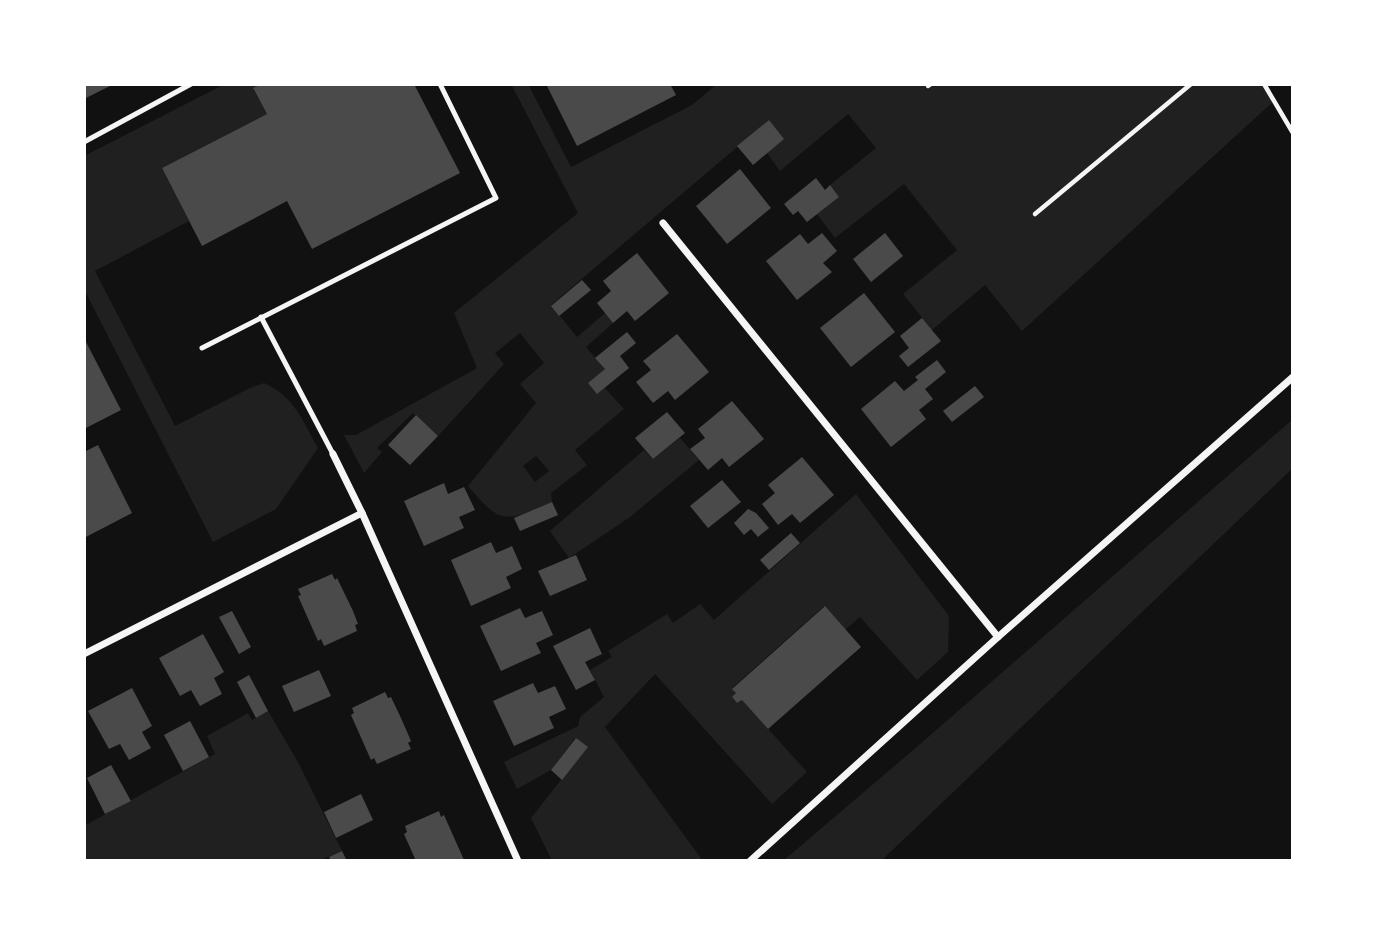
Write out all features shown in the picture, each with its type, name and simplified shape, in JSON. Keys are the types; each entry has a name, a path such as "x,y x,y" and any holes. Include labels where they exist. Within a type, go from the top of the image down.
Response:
{"street":[{"path":"663,223 998,637"},
{"path":"750,861 998,637 1293,377"},
{"path":"333,454 518,861"},
{"path":"84,654 362,513"}],"lane":[{"path":"84,142 191,84"},
{"path":"202,348 496,198 440,84"},
{"path":"261,317 333,454"}],"path":[{"path":"1035,214 1191,84"},
{"path":"1264,84 1293,133"}],"shaded area":[{"path":"225,84 262,84 253,89 267,114 162,168 189,221 95,271 175,426 264,383 290,402 318,448 276,509 213,542 84,289 84,156"},
{"path":"511,84 528,84 571,167 692,105 717,84 1263,84 1274,101 1022,331 985,285 932,330 903,294 957,250 904,184 835,238 817,214 839,197 830,185 876,148 848,114 780,171 767,153 769,120 551,305 577,337 605,313 613,323 586,347 605,369 605,388 624,409 575,450 587,465 551,493 552,502 524,514 505,516 489,508 468,486 536,403 520,384 544,363 520,333 495,353 504,364 438,436 413,413 377,448 382,452 364,473 344,435 356,435 477,368 454,313 578,213","holes":["536,456 549,471 535,482 523,466"]},
{"path":"1293,419 1293,468 881,861 783,861 919,745"},
{"path":"680,438 699,460 630,517 569,558 550,531 644,450 653,459"},
{"path":"856,494 949,616 948,652 917,680 860,617 845,630 824,606 732,688 736,693 732,698 737,703 742,700 807,772 772,804 655,674 605,727 703,861 552,861 531,818 587,747 575,738 551,770 517,789 504,762 578,726 580,717 604,697 590,670 612,657 608,651 667,614 673,623 700,604 714,620"},
{"path":"268,711 298,762 342,851 318,861 84,861 84,826 215,754 207,736 248,713 252,720"}],"building":[{"path":"84,84 114,84 84,99"},
{"path":"262,84 414,84 460,173 312,249 287,201 202,246 162,168 267,114 253,88"},
{"path":"546,84 670,84 676,95 577,146"},
{"path":"769,120 784,139 753,165 737,146"},
{"path":"740,169 771,208 727,244 696,206"},
{"path":"816,178 825,190 830,185 839,197 807,222 798,211 793,215 784,204"},
{"path":"822,233 837,251 823,263 832,272 797,300 766,261 800,234 808,244"},
{"path":"885,233 903,256 871,282 853,259"},
{"path":"637,253 669,293 635,321 627,311 613,323 597,303 611,291 603,281"},
{"path":"582,280 591,290 559,316 551,306"},
{"path":"864,293 895,332 851,367 820,328"},
{"path":"922,318 941,341 908,367 899,356 909,348 900,336"},
{"path":"627,332 636,343 620,356 629,368 597,394 588,383 605,369 595,358"},
{"path":"677,334 709,372 675,400 668,391 653,403 636,382 651,370 643,361"},
{"path":"84,338 121,410 84,429"},
{"path":"937,360 946,372 925,389 933,399 919,410 926,419 891,447 861,409 895,381 904,391 918,380 915,377"},
{"path":"975,386 984,397 952,422 943,411"},
{"path":"732,401 764,439 729,467 722,458 708,470 690,449 705,438 698,429"},
{"path":"667,412 685,433 653,459 635,438"},
{"path":"416,415 438,436 410,465 388,445"},
{"path":"98,445 132,513 84,538 84,452"},
{"path":"802,457 834,495 800,523 792,514 778,525 762,504 775,493 768,485"},
{"path":"722,480 741,502 708,528 690,506"},
{"path":"444,483 448,494 464,487 475,510 459,517 464,528 424,546 404,501"},
{"path":"552,502 558,515 520,531 514,518"},
{"path":"748,509 756,513 769,528 758,537 751,529 744,535 734,523"},
{"path":"791,533 800,543 769,570 760,560"},
{"path":"491,542 496,553 512,546 522,569 506,577 511,588 471,606 451,560"},
{"path":"576,555 587,580 550,596 538,571"},
{"path":"332,574 335,580 337,578 358,624 355,625 357,631 324,646 321,639 318,641 298,596 301,595 298,589"},
{"path":"825,606 861,647 768,729 742,700 737,703 732,697 736,693 732,689"},
{"path":"520,608 525,618 542,611 553,635 536,643 541,653 501,671 480,626"},
{"path":"232,611 251,647 239,654 219,617"},
{"path":"590,628 602,654 585,662 595,680 576,690 553,646"},
{"path":"203,634 224,672 214,678 222,694 200,706 191,690 180,696 159,658"},
{"path":"319,670 331,696 294,712 282,686"},
{"path":"249,675 268,711 256,718 237,682"},
{"path":"533,683 538,693 555,686 566,709 549,717 554,728 514,746 493,701"},
{"path":"132,688 152,726 142,732 151,748 129,760 120,744 109,749 88,711"},
{"path":"385,692 388,698 391,697 401,718 411,741 408,743 411,749 377,764 374,758 371,760 351,715 354,713 352,708"},
{"path":"190,721 209,757 183,771 164,735"},
{"path":"576,738 588,747 562,780 551,770"},
{"path":"111,765 131,801 105,814 87,778"},
{"path":"361,794 373,820 336,838 324,812"},
{"path":"439,811 441,817 444,815 464,860 416,861 404,834 407,832 405,826"},
{"path":"342,851 347,861 331,861 329,857"}]}
